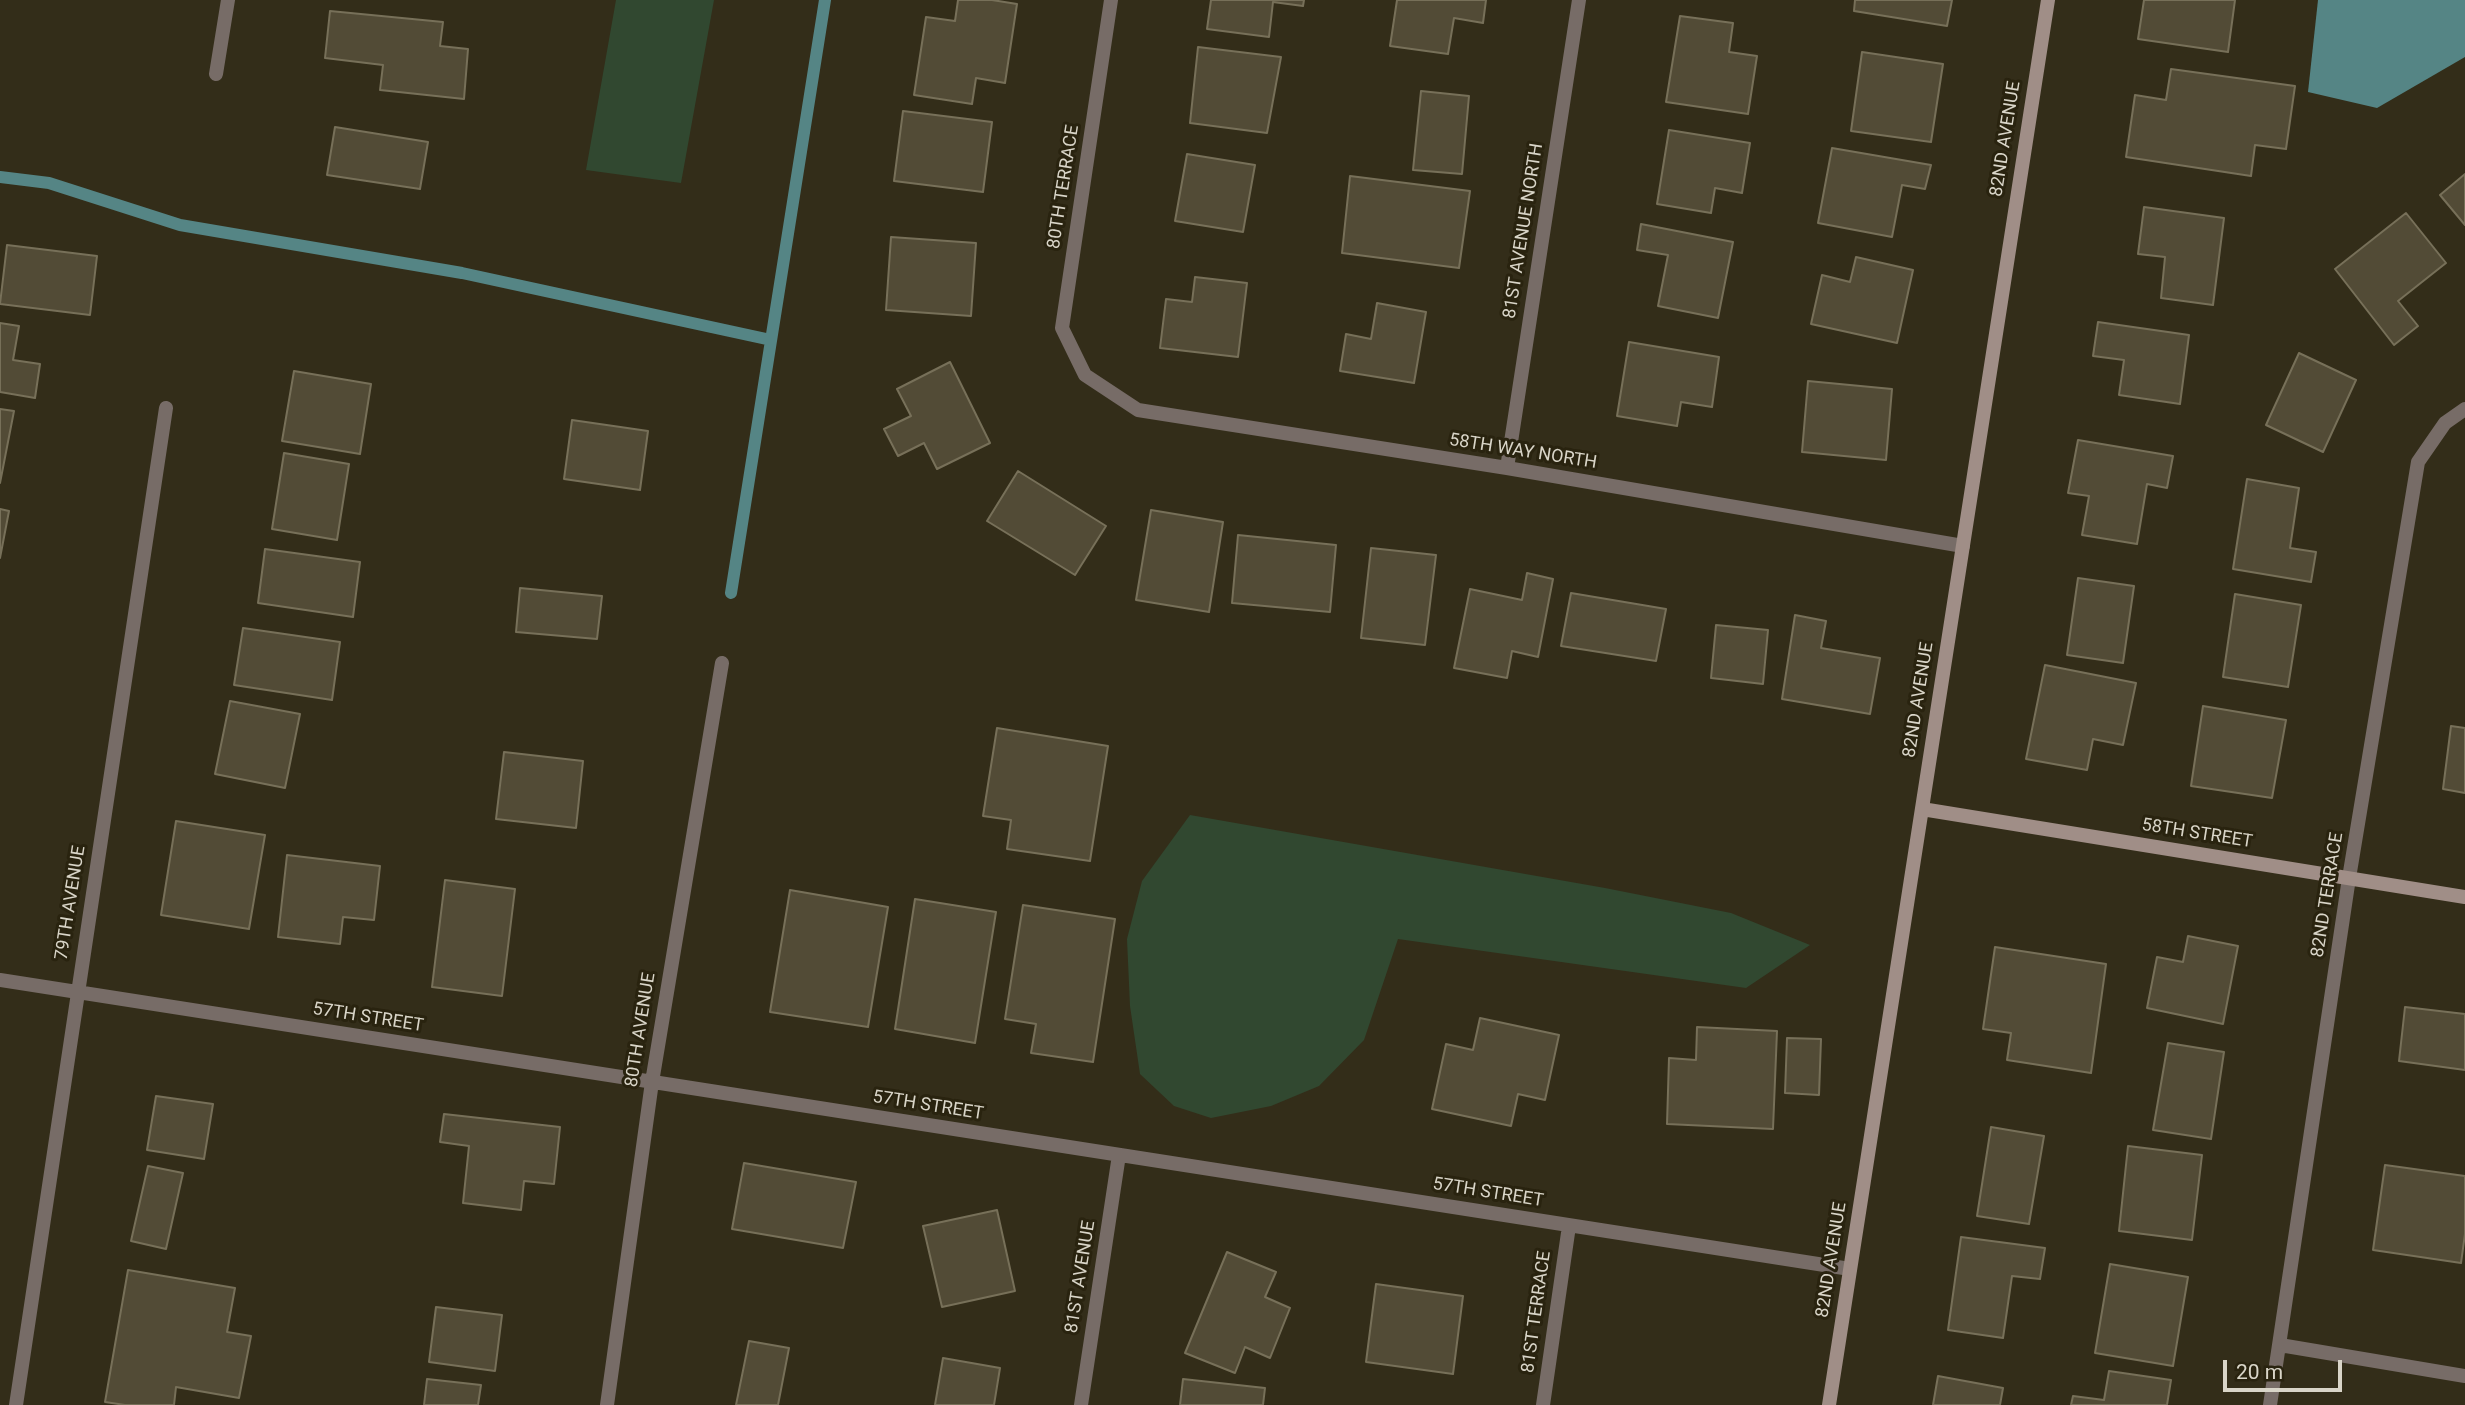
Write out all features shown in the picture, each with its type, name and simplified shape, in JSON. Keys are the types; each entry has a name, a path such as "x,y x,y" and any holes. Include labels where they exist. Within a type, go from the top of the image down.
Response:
{"street":[{"path":"216,74 228,0"},
{"name":"80TH TERRACE","path":"1085,375 1062,328 1111,0"},
{"name":"81ST AVENUE NORTH","path":"1507,468 1579,0"},
{"name":"82ND AVENUE","path":"1829,1405 2048,0"},
{"name":"58TH WAY NORTH","path":"1085,375 1138,410 1507,468 1963,546"},
{"name":"79TH AVENUE","path":"16,1405 166,408"},
{"name":"82ND TERRACE","path":"2270,1405 2349,878 2418,462 2445,423 2465,409"},
{"name":"80TH AVENUE","path":"607,1405 652,1082 722,663"},
{"name":"58TH STREET","path":"1922,809 2465,897"},
{"name":"57TH STREET","path":"0,980 1850,1269"},
{"name":"81ST AVENUE","path":"1081,1405 1119,1155"},
{"name":"81ST TERRACE","path":"1543,1405 1569,1226"},
{"path":"2280,1345 2465,1376"}],"green space":[{"path":"616,0 714,0 681,183 586,170"},
{"path":"1190,815 1605,888 1731,913 1810,945 1746,988 1398,939 1364,1040 1319,1086 1271,1106 1211,1118 1174,1106 1140,1074 1130,1006 1127,939 1142,881"}],"water":[{"path":"2318,0 2465,0 2465,57 2377,108 2308,92"}],"building":[{"path":"958,0 992,0 1017,4 1005,83 976,78 972,104 914,95 926,17 955,21"},
{"path":"1211,0 1304,0 1303,6 1273,2 1269,37 1207,29"},
{"path":"1397,0 1486,0 1483,23 1454,18 1448,54 1390,46"},
{"path":"1855,0 1952,0 1947,26 1854,11"},
{"path":"2144,0 2235,0 2228,52 2138,39"},
{"path":"330,11 443,22 440,46 468,49 464,99 380,90 383,65 325,58"},
{"path":"1680,16 1733,23 1729,52 1757,56 1748,114 1666,102"},
{"path":"1198,47 1281,57 1267,133 1190,123"},
{"path":"1862,52 1943,64 1931,142 1851,131"},
{"path":"2171,69 2295,86 2286,149 2255,145 2251,176 2126,157 2135,95 2166,100"},
{"path":"1421,91 1469,96 1462,174 1413,170"},
{"path":"903,111 992,122 983,192 894,181"},
{"path":"335,127 428,142 420,189 327,175"},
{"path":"1669,130 1750,143 1742,193 1715,188 1711,213 1657,204"},
{"path":"1832,148 1931,165 1925,189 1902,185 1892,237 1818,223"},
{"path":"1187,154 1255,165 1243,232 1175,221"},
{"path":"2465,174 2465,225 2440,195"},
{"path":"1350,176 1470,191 1459,268 1342,253"},
{"path":"2144,207 2224,218 2213,305 2161,298 2165,257 2138,254"},
{"path":"2406,213 2446,263 2398,301 2418,326 2394,345 2335,269"},
{"path":"1641,224 1733,242 1718,318 1658,306 1668,255 1637,250"},
{"path":"891,237 976,243 971,316 886,310"},
{"path":"7,245 97,256 90,315 0,304"},
{"path":"1856,257 1913,270 1897,343 1811,324 1822,275 1850,282"},
{"path":"1195,277 1247,283 1238,357 1160,348 1166,299 1192,302"},
{"path":"1377,303 1426,312 1414,383 1340,371 1346,334 1371,339"},
{"path":"2098,322 2189,335 2180,404 2119,395 2124,360 2093,356"},
{"path":"0,323 19,326 13,360 40,364 35,398 0,392"},
{"path":"1629,342 1719,357 1712,407 1681,402 1677,426 1617,416"},
{"path":"2299,353 2356,380 2323,452 2266,425"},
{"path":"950,362 990,443 937,469 924,443 898,456 884,429 911,416 897,389"},
{"path":"294,371 371,384 360,454 282,441"},
{"path":"1808,381 1892,389 1886,460 1802,452"},
{"path":"0,409 14,411 0,483"},
{"path":"572,420 648,431 640,490 564,479"},
{"path":"2078,440 2173,456 2167,488 2147,484 2137,544 2082,535 2089,496 2068,493"},
{"path":"284,453 349,464 337,540 272,529"},
{"path":"1018,471 1106,526 1075,575 987,521"},
{"path":"2247,479 2299,488 2290,548 2316,552 2311,582 2233,569"},
{"path":"0,509 9,511 0,558"},
{"path":"1151,510 1223,522 1209,612 1136,600"},
{"path":"1238,535 1336,545 1330,612 1232,603"},
{"path":"1371,548 1436,555 1425,645 1361,638"},
{"path":"265,549 360,562 353,617 258,603"},
{"path":"1527,573 1553,579 1538,657 1512,651 1507,678 1454,668 1470,589 1522,600"},
{"path":"2078,578 2134,586 2123,663 2067,655"},
{"path":"520,588 602,596 597,639 516,632"},
{"path":"1571,593 1666,609 1656,661 1561,646"},
{"path":"2235,594 2301,605 2288,687 2223,677"},
{"path":"1795,615 1826,621 1821,648 1880,658 1870,714 1782,699"},
{"path":"1716,625 1768,630 1763,684 1711,678"},
{"path":"243,628 340,642 332,700 234,685"},
{"path":"2045,665 2136,683 2123,745 2093,739 2087,770 2026,759"},
{"path":"230,701 300,714 285,788 215,774"},
{"path":"2203,706 2286,720 2272,798 2191,786"},
{"path":"2451,726 2465,728 2465,793 2443,789"},
{"path":"997,728 1108,746 1090,861 1007,849 1011,820 983,816"},
{"path":"504,752 583,761 576,828 496,819"},
{"path":"176,821 265,835 249,929 161,915"},
{"path":"287,855 380,866 374,920 343,917 340,944 278,937"},
{"path":"445,880 515,889 502,996 432,987"},
{"path":"790,890 888,907 868,1027 770,1012"},
{"path":"915,899 996,912 975,1043 895,1029"},
{"path":"1023,905 1115,919 1093,1062 1031,1053 1036,1024 1005,1019"},
{"path":"2188,936 2238,946 2223,1024 2147,1008 2157,957 2183,962"},
{"path":"1995,947 2106,964 2091,1073 2007,1060 2011,1033 1983,1029"},
{"path":"2405,1007 2465,1014 2465,1070 2399,1061"},
{"path":"1480,1018 1559,1035 1545,1100 1518,1094 1511,1126 1432,1109 1446,1044 1473,1050"},
{"path":"1697,1027 1777,1031 1773,1129 1667,1124 1669,1058 1696,1060"},
{"path":"1787,1038 1821,1039 1819,1095 1785,1093"},
{"path":"2168,1043 2224,1052 2211,1139 2153,1130"},
{"path":"156,1096 213,1104 204,1159 147,1150"},
{"path":"444,1114 560,1127 554,1184 524,1181 521,1210 463,1203 469,1146 440,1142"},
{"path":"1991,1127 2044,1136 2029,1224 1977,1216"},
{"path":"2128,1146 2202,1155 2192,1240 2119,1231"},
{"path":"744,1163 856,1182 843,1248 732,1229"},
{"path":"2385,1165 2465,1176 2465,1234 2461,1263 2373,1250"},
{"path":"148,1166 183,1173 166,1249 131,1241"},
{"path":"997,1210 1015,1291 942,1307 923,1226"},
{"path":"1961,1237 2045,1248 2040,1279 2012,1276 2003,1338 1948,1330"},
{"path":"1227,1252 1276,1272 1265,1297 1290,1308 1270,1358 1245,1347 1235,1373 1185,1353"},
{"path":"2110,1264 2188,1277 2173,1366 2095,1353"},
{"path":"128,1270 235,1288 227,1332 251,1336 239,1398 176,1387 174,1405 125,1405 105,1402"},
{"path":"1376,1284 1463,1296 1453,1374 1366,1362"},
{"path":"436,1307 502,1315 495,1371 429,1362"},
{"path":"749,1341 789,1348 778,1405 736,1405"},
{"path":"943,1358 1000,1368 994,1405 935,1405"},
{"path":"2109,1371 2171,1380 2167,1405 2071,1405 2073,1396 2104,1400"},
{"path":"1938,1376 2003,1388 2000,1405 1933,1405"},
{"path":"427,1379 481,1385 478,1405 424,1405"},
{"path":"1183,1379 1265,1388 1263,1405 1180,1405"}],"waterway":[{"path":"731,593 825,0"},
{"path":"0,177 49,183 180,225 462,273 771,340"}]}
